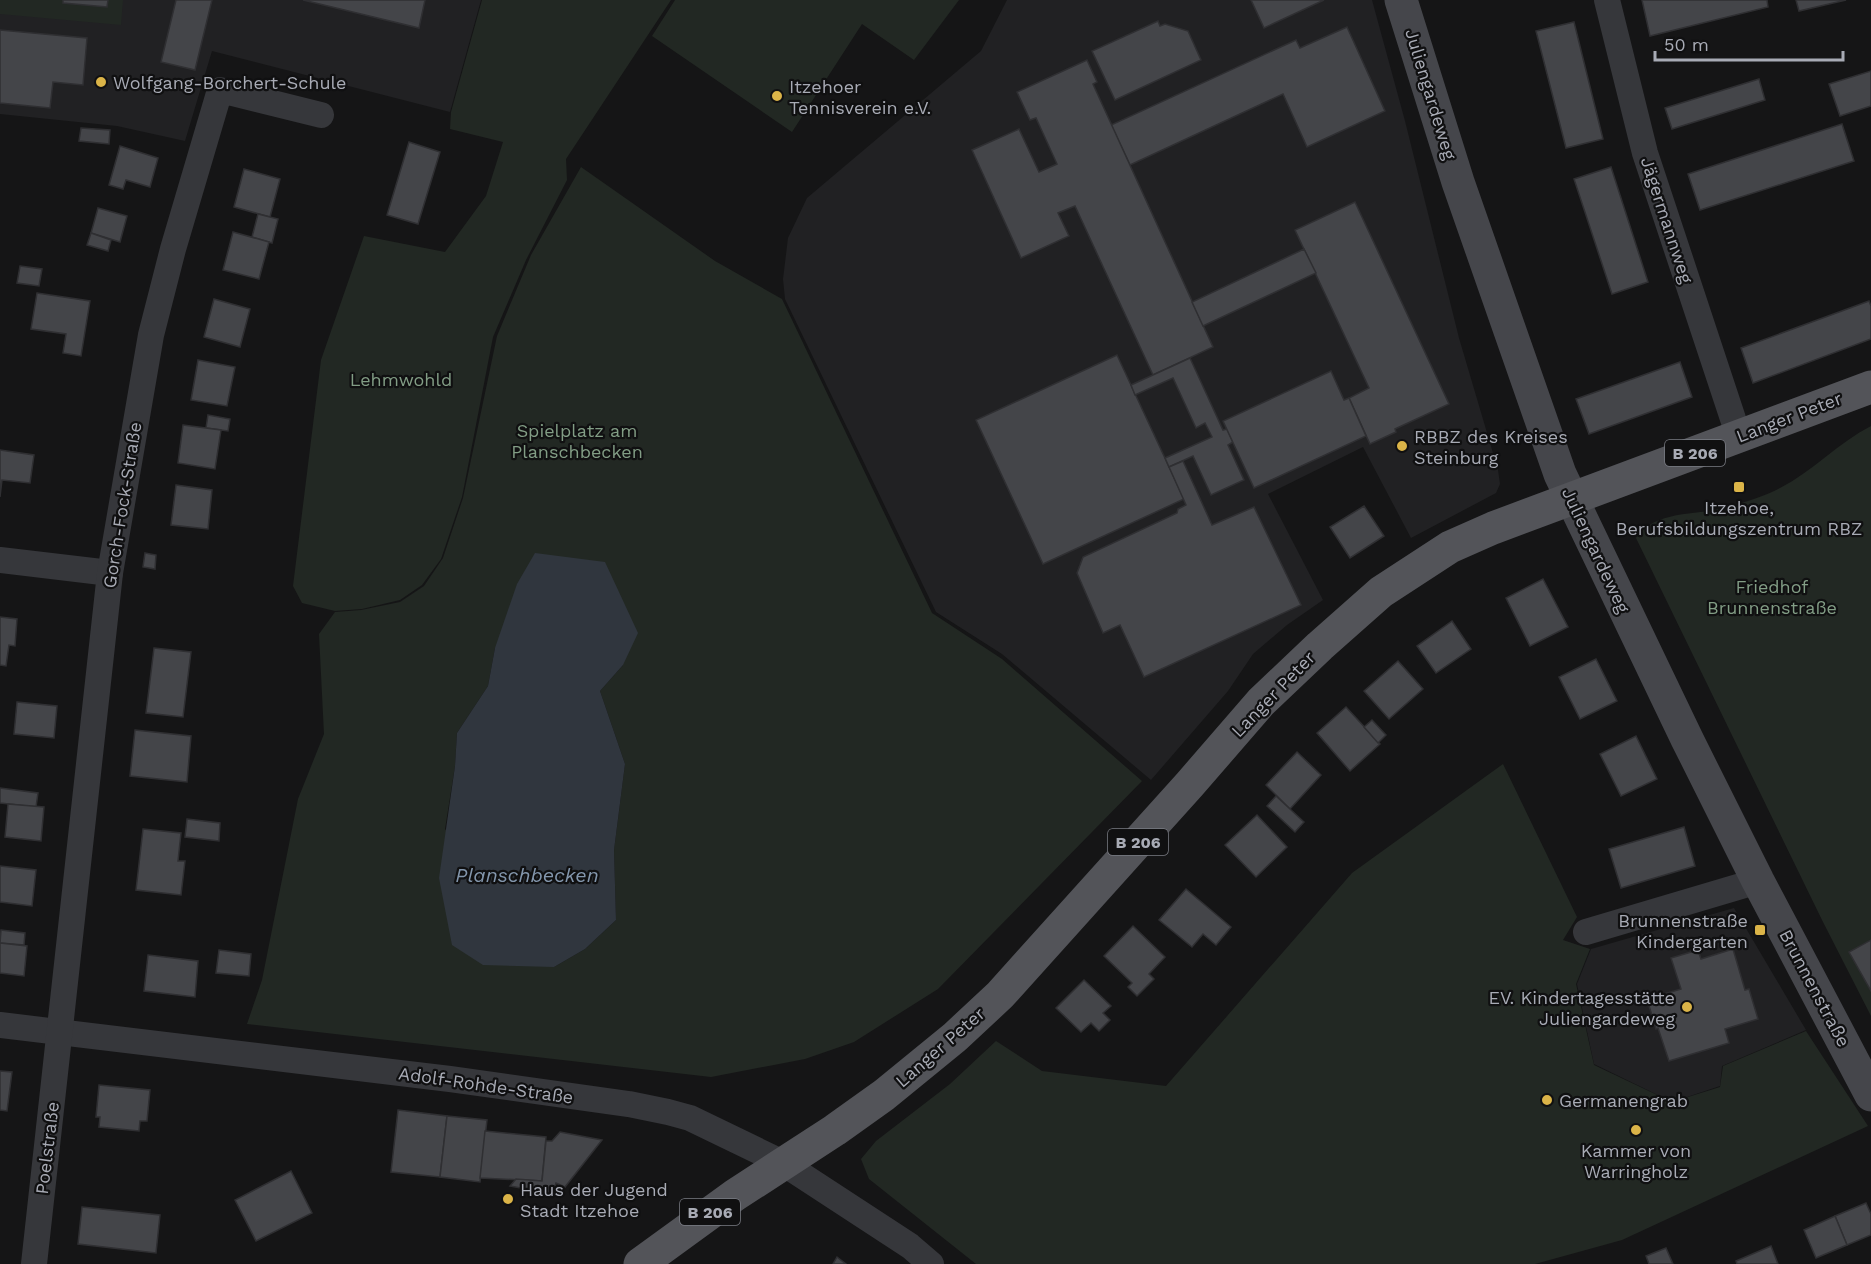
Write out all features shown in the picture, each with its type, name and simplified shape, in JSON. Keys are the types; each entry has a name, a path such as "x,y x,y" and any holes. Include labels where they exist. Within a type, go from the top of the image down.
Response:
{"main road":[{"name":"Langer Peter","path":"783,1163 884,1095 955,1037 993,1002 1261,702 1381,592 1450,547 1493,528 1871,387"},
{"name":"B 206","path":"640,1264 783,1163"}],"street":[{"name":"Juliengardeweg","path":"1401,0 1462,193 1556,463 1758,881"},
{"name":"Jägermannweg","path":"1607,0 1645,153 1738,437"},
{"name":"Gorch-Fock-Straße","path":"60,1032 110,573 151,335 173,249 220,90 321,115"},
{"path":"0,560 110,573"},
{"path":"1586,932 1758,881"},
{"name":"Brunnenstraße","path":"1758,881 1871,1095"},
{"name":"Adolf-Rohde-Straße","path":"0,1025 450,1079 639,1106 690,1118 783,1163 910,1246 931,1264"},
{"name":"Poelstraße","path":"34,1264 60,1032"}],"shaded area":[{"name":"Wolfgang-Borchert-Schule","path":"0,0 481,0 450,112 212,51 185,141 117,126 0,114"},
{"path":"1007,0 1372,0 1459,338 1498,470 1500,484 1496,493 1411,538 1363,447 1268,494 1323,600 1287,625 1253,654 1228,691 1151,780 1002,654 936,612 785,299 783,279 788,238 807,198 981,51"},
{"name":"EV. Kindertagesstätte Juliengardeweg","path":"1734,908 1806,1030 1722,1066 1720,1086 1672,1102 1594,1064 1577,984 1591,949"}],"green space":[{"path":"0,0 123,0 121,25 0,14"},
{"name":"Lehmwohld","path":"482,0 671,0 566,159 567,180 526,260 493,337 462,497 441,559 422,585 400,600 362,609 335,611 302,603 293,586 321,360 364,236 445,252 486,196 503,142 450,129 451,112"},
{"name":"Itzehoer Tennisverein e.V.","path":"675,0 959,0 914,60 862,24 792,132 652,36"},
{"name":"Spielplatz am Planschbecken","path":"581,167 715,261 782,299 932,613 1002,659 1142,781 938,989 854,1042 805,1059 711,1077 247,1024 262,980 298,799 324,734 319,634 335,612 361,610 400,602 424,586 443,558 463,498 497,336 531,255","holes":["495,648 623,665 600,691 625,764 614,850 616,920 585,949 554,967 445,829 455,766 457,733 488,686"]},
{"name":"Friedhof Brunnenstraße","path":"1871,426 1871,1016 1636,538 1644,529 1666,518 1728,507 1774,491 1804,474 1847,440"},
{"path":"1503,764 1577,917 1563,940 1590,949 1576,984 1594,1065 1672,1102 1720,1087 1723,1066 1806,1031 1868,1126 1622,1240 1535,1264 976,1264 869,1179 861,1159 876,1141 950,1084 996,1041 1042,1071 1166,1086 1352,873"}],"water":[{"name":"Planschbecken","path":"535,553 605,562 638,633 623,665 600,691 625,764 614,850 616,920 585,949 554,967 483,965 452,945 439,878 455,766 457,733 488,686 495,648 517,584"}],"building":[{"path":"63,0 108,0 107,7 63,3"},
{"path":"176,0 212,0 195,70 161,62"},
{"path":"303,0 425,0 419,28"},
{"path":"1251,0 1324,0 1264,28"},
{"path":"1642,0 1767,0 1768,7 1650,36"},
{"path":"1796,0 1846,0 1799,11"},
{"path":"1158,21 1160,26 1165,24 1188,31 1201,60 1115,100 1092,51"},
{"path":"1574,22 1603,139 1566,148 1536,31"},
{"path":"1347,27 1385,111 1307,147 1283,94 1130,165 1111,125 1296,40 1300,48"},
{"path":"0,30 87,38 83,85 53,82 50,108 0,103"},
{"path":"1087,60 1097,82 1093,84 1213,347 1153,375 1075,206 1058,213 1069,236 1021,258 972,150 1019,129 1039,172 1057,164 1036,118 1030,120 1017,92"},
{"path":"1871,71 1871,106 1840,116 1829,84"},
{"path":"1759,79 1765,100 1672,129 1665,108"},
{"path":"1842,124 1854,161 1700,210 1688,174"},
{"path":"81,128 110,130 109,144 79,141"},
{"path":"409,142 440,152 418,224 387,215"},
{"path":"120,146 158,158 150,187 126,180 123,189 109,185"},
{"path":"1611,167 1648,282 1612,294 1574,179"},
{"path":"244,169 280,179 270,217 234,207"},
{"path":"1355,202 1449,404 1395,429 1396,432 1370,444 1349,398 1369,388 1295,230"},
{"path":"98,208 127,216 120,242 91,233"},
{"path":"258,214 278,219 272,243 252,237"},
{"path":"233,232 269,242 259,279 223,270"},
{"path":"91,233 111,240 108,251 87,245"},
{"path":"1304,249 1316,273 1203,326 1192,302"},
{"path":"20,266 42,269 39,286 17,283"},
{"path":"37,293 90,301 81,356 63,353 66,334 31,329"},
{"path":"214,299 250,309 240,347 204,337"},
{"path":"1869,301 1871,339 1753,383 1741,348"},
{"path":"1117,355 1184,499 1043,564 976,420"},
{"path":"1190,358 1223,430 1227,429 1233,442 1228,445 1244,480 1211,495 1193,456 1169,467 1165,458 1212,437 1205,423 1196,428 1173,378 1135,395 1131,385"},
{"path":"198,360 235,367 227,406 191,400"},
{"path":"1680,362 1692,397 1589,434 1576,399"},
{"path":"1331,371 1344,400 1349,398 1366,436 1254,488 1223,421"},
{"path":"208,415 230,419 228,431 206,428"},
{"path":"183,425 221,430 215,469 178,463"},
{"path":"0,450 34,455 30,483 2,480 0,497"},
{"path":"1183,461 1212,525 1254,507 1301,605 1144,677 1120,625 1103,633 1077,573 1083,557 1177,513 1178,509 1186,505 1169,467"},
{"path":"176,485 212,490 208,529 171,525"},
{"path":"1364,506 1384,536 1350,558 1330,527"},
{"path":"145,553 156,555 155,569 143,567"},
{"path":"1543,579 1568,627 1530,646 1506,598"},
{"path":"0,617 17,619 15,646 9,645 6,666 0,665"},
{"path":"1452,621 1471,649 1436,673 1417,646"},
{"path":"154,648 191,652 183,717 146,713"},
{"path":"1596,659 1617,701 1580,719 1559,677"},
{"path":"1398,661 1423,689 1389,719 1364,691"},
{"path":"17,702 57,706 54,738 14,734"},
{"path":"1346,707 1380,744 1350,771 1317,733"},
{"path":"1372,720 1386,735 1378,743 1364,727"},
{"path":"135,730 191,736 187,782 130,776"},
{"path":"1636,736 1657,779 1621,796 1600,754"},
{"path":"1297,752 1321,775 1290,809 1266,785"},
{"path":"0,788 38,793 36,807 0,803"},
{"path":"1276,796 1304,822 1295,832 1267,806"},
{"path":"8,804 44,807 41,841 5,837"},
{"path":"1257,815 1287,847 1256,877 1225,845"},
{"path":"187,819 220,823 219,841 185,837"},
{"path":"1684,827 1695,866 1621,888 1609,849"},
{"path":"143,829 181,833 178,861 185,861 181,895 136,890"},
{"path":"0,866 36,870 32,906 0,902"},
{"path":"1186,889 1231,927 1216,945 1203,934 1192,947 1159,920"},
{"path":"1133,926 1165,957 1149,974 1154,979 1137,996 1128,987 1132,983 1104,956"},
{"path":"1,930 25,933 24,945 0,943"},
{"path":"1871,940 1871,991 1849,952"},
{"path":"0,943 27,946 24,976 0,973"},
{"path":"1733,949 1745,990 1749,989 1758,1019 1725,1029 1729,1043 1669,1061 1647,999 1681,989 1671,958 1698,950 1701,959"},
{"path":"219,950 251,954 249,976 216,973"},
{"path":"148,955 198,961 195,997 144,991"},
{"path":"1084,980 1111,1006 1103,1013 1110,1020 1099,1031 1091,1023 1081,1032 1056,1008"},
{"path":"0,1071 12,1072 7,1111 0,1110"},
{"path":"99,1085 150,1090 147,1121 140,1121 139,1131 99,1127 100,1117 96,1117"},
{"path":"398,1110 447,1116 440,1177 391,1172"},
{"path":"447,1116 487,1120 480,1182 440,1177"},
{"path":"485,1131 546,1137 542,1181 480,1178"},
{"path":"560,1132 602,1140 565,1187 556,1183 553,1194 510,1186 516,1179 542,1181 546,1141 552,1141"},
{"path":"291,1171 312,1213 256,1241 235,1200"},
{"path":"1866,1203 1871,1214 1871,1235 1847,1245 1835,1216"},
{"path":"82,1207 160,1215 156,1253 78,1244"},
{"path":"1835,1216 1847,1245 1816,1258 1804,1230"},
{"path":"1771,1246 1778,1264 1737,1264 1736,1261"},
{"path":"1666,1248 1673,1264 1649,1264 1646,1256"},
{"path":"837,1257 846,1264 833,1264"}],"place":[{"name":"Wolfgang-Borchert-Schule","path":"101,82"},
{"name":"Itzehoer Tennisverein e.V.","path":"777,96"},
{"name":"RBBZ des Kreises Steinburg","path":"1402,446"},
{"name":"Itzehoe, Berufsbildungszentrum RBZ","path":"1739,487"},
{"name":"Brunnenstraße Kindergarten","path":"1760,930"},
{"name":"EV. Kindertagesstätte Juliengardeweg","path":"1687,1007"},
{"name":"Germanengrab","path":"1547,1100"},
{"name":"Kammer von Warringholz","path":"1636,1130"},
{"name":"Haus der Jugend Stadt Itzehoe","path":"508,1199"}]}
